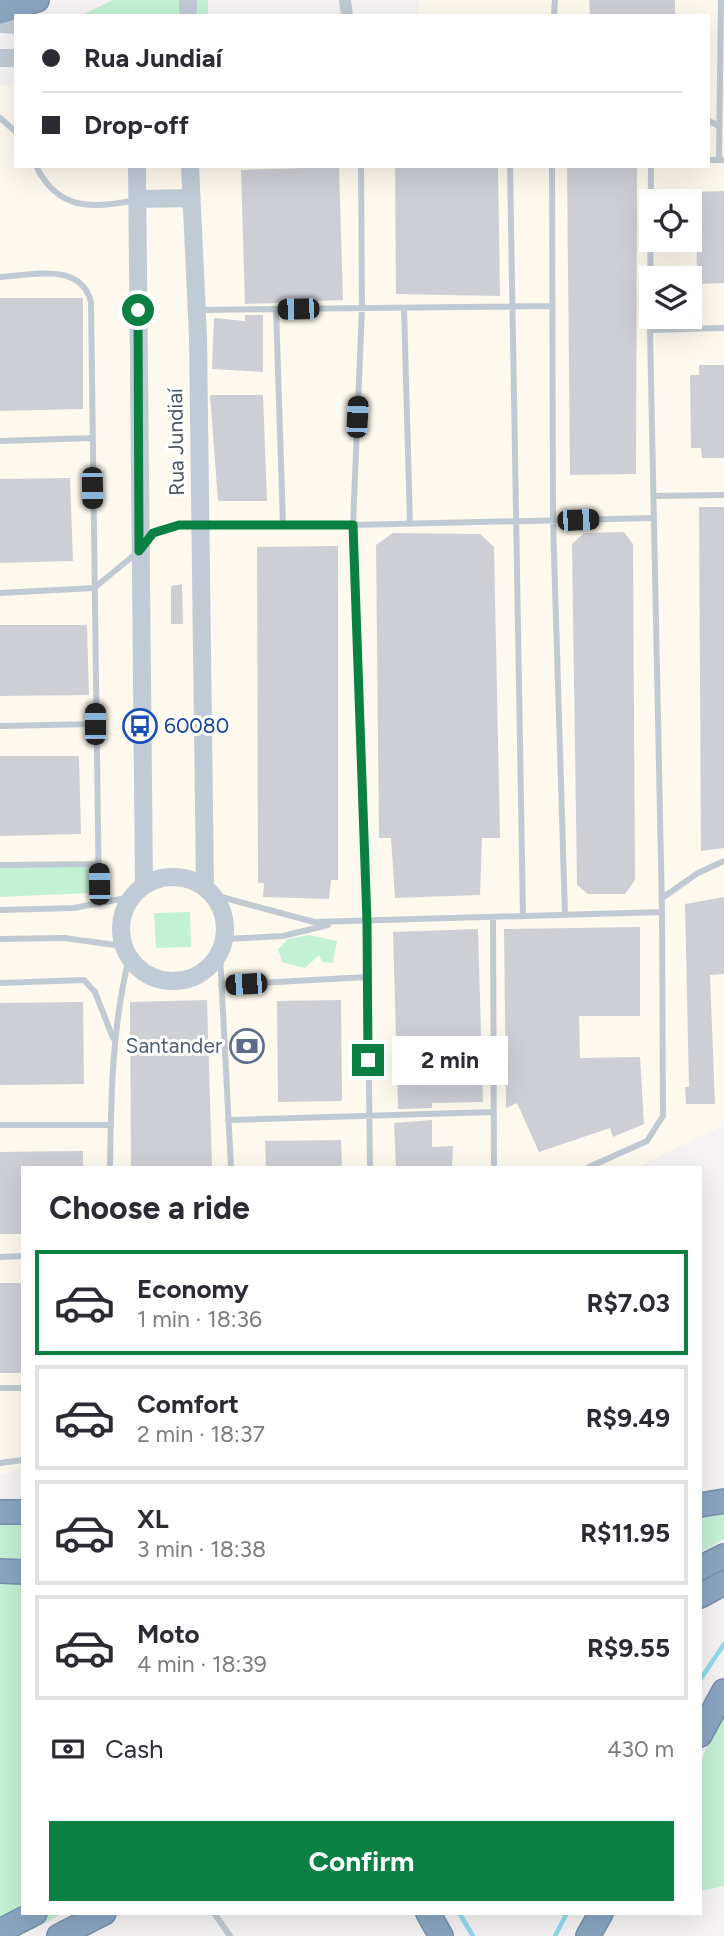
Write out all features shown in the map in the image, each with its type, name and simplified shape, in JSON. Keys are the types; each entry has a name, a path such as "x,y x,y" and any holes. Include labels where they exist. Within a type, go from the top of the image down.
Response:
{"highway":[{"path":"0,12 37,0"},
{"path":"702,1505 724,1502"},
{"path":"0,1512 21,1512"},
{"path":"702,1567 724,1556"},
{"path":"0,1572 21,1572"},
{"path":"702,1595 724,1583"},
{"path":"702,1731 724,1691"},
{"path":"0,1931 31,1915"},
{"path":"59,1936 100,1915"},
{"path":"429,1915 441,1936"},
{"path":"589,1936 600,1915"}],"street":[{"name":"Rua Jundiaí","path":"137,168 144,884"},
{"name":"Rua Jundiaí","path":"190,168 197,310 209,890"},
{"path":"138,199 191,198"},
{"path":"175,876 209,890 226,923 223,946 201,973 175,981 158,979 141,971 126,952 121,920 131,897 144,884 175,876"}],"lane":[{"path":"721,0 721,160"},
{"path":"0,118 14,130"},
{"path":"710,122 719,126"},
{"path":"37,168 49,190 83,206 106,206 138,199"},
{"path":"361,168 362,308 353,525 367,922 370,1166"},
{"path":"510,168 523,916"},
{"path":"552,168 550,306 553,520 565,915"},
{"path":"591,1166 647,1141 663,1116 666,1105 650,330 651,168"},
{"path":"0,277 50,274 76,278 87,287 91,302 99,904"},
{"path":"197,310 550,306"},
{"path":"404,308 410,524"},
{"path":"276,309 283,524"},
{"path":"650,330 724,328"},
{"path":"0,440 92,438"},
{"path":"654,496 724,495"},
{"path":"0,593 94,588 139,551 153,533 179,525 353,525 654,518"},
{"path":"0,726 95,724"},
{"path":"662,898 698,873 724,861"},
{"path":"0,865 99,864"},
{"path":"209,890 287,916 337,923 662,912"},
{"path":"0,910 99,904 131,897"},
{"path":"492,917 494,1166"},
{"path":"231,1166 221,985 223,946 337,923"},
{"path":"0,939 64,938 126,952 114,1040 110,1166"},
{"path":"221,985 367,977"},
{"path":"0,983 84,981 95,992 114,1040"},
{"path":"228,1120 493,1112"},
{"path":"0,1125 111,1125"},
{"path":"0,1257 21,1256"},
{"path":"0,1388 21,1388"},
{"path":"0,1463 21,1460"},
{"path":"215,1915 230,1936"}],"shaded area":[{"path":"419,0 724,0 724,1125 640,1166 21,1166 21,1469 0,1475 0,85 14,85 14,168 710,168 710,14 418,14"}],"green space":[{"path":"113,0 208,0 208,14 84,14"},
{"path":"0,867 92,867 90,893 0,897"},
{"path":"190,912 191,947 156,948 154,913"},
{"path":"309,935 337,941 333,963 322,962 319,955 305,968 282,962 278,949 288,939"},
{"path":"724,1508 724,1539 702,1551 702,1512"},
{"path":"0,1518 21,1518 21,1915 60,1915 20,1936 0,1936"},
{"path":"724,1710 724,1886 702,1891 702,1759"}],"building":[{"path":"589,0 675,0 675,14 590,14"},
{"path":"339,168 343,300 245,304 241,170"},
{"path":"395,168 498,168 500,296 396,294"},
{"path":"567,168 637,168 636,474 570,475"},
{"path":"724,191 724,283 702,284 702,266 697,266 697,252 702,252 702,192"},
{"path":"0,298 83,298 83,409 0,411"},
{"path":"245,315 263,315 263,372 212,369 214,318 245,321"},
{"path":"699,365 724,365 724,458 702,458 701,448 691,448 690,375 699,375"},
{"path":"210,395 263,395 267,501 218,501"},
{"path":"70,478 73,561 0,563 0,479"},
{"path":"699,507 724,507 724,848 701,851"},
{"path":"624,532 633,544 635,880 625,894 588,894 577,885 572,544 584,533"},
{"path":"393,533 480,534 494,547 500,838 482,838 480,895 395,898 391,838 379,838 376,545"},
{"path":"338,546 338,880 331,880 329,899 263,897 264,883 258,883 257,547"},
{"path":"182,584 183,624 171,624 171,586"},
{"path":"0,625 87,625 89,695 0,696"},
{"path":"0,756 79,756 81,834 0,836"},
{"path":"724,897 724,974 710,975 715,1104 686,1104 685,1087 689,1087 685,904"},
{"path":"640,927 640,1016 579,1016 580,1058 640,1057 644,1124 613,1137 610,1128 539,1152 517,1103 506,1108 504,929"},
{"path":"478,929 483,1102 432,1103 432,1108 398,1109 393,932"},
{"path":"207,1000 212,1166 131,1166 130,1002"},
{"path":"341,1000 342,1101 278,1102 277,1001"},
{"path":"83,1002 84,1084 0,1085 0,1003"},
{"path":"432,1120 432,1147 453,1146 452,1166 396,1166 394,1123"},
{"path":"341,1140 342,1166 266,1166 265,1141"},
{"path":"83,1151 83,1166 21,1166 21,1234 0,1234 0,1152"},
{"path":"0,1283 21,1283 21,1373 0,1373"}],"waterway":[{"path":"702,1677 724,1644"},
{"path":"460,1915 473,1936"},
{"path":"555,1936 566,1915"}],"place":[{"name":"60080","path":"140,726"},
{"name":"Santander","path":"247,1046"}],"route":[{"path":"138,310 139,551 153,533 179,525 353,525 367,922 368,1060"}]}
